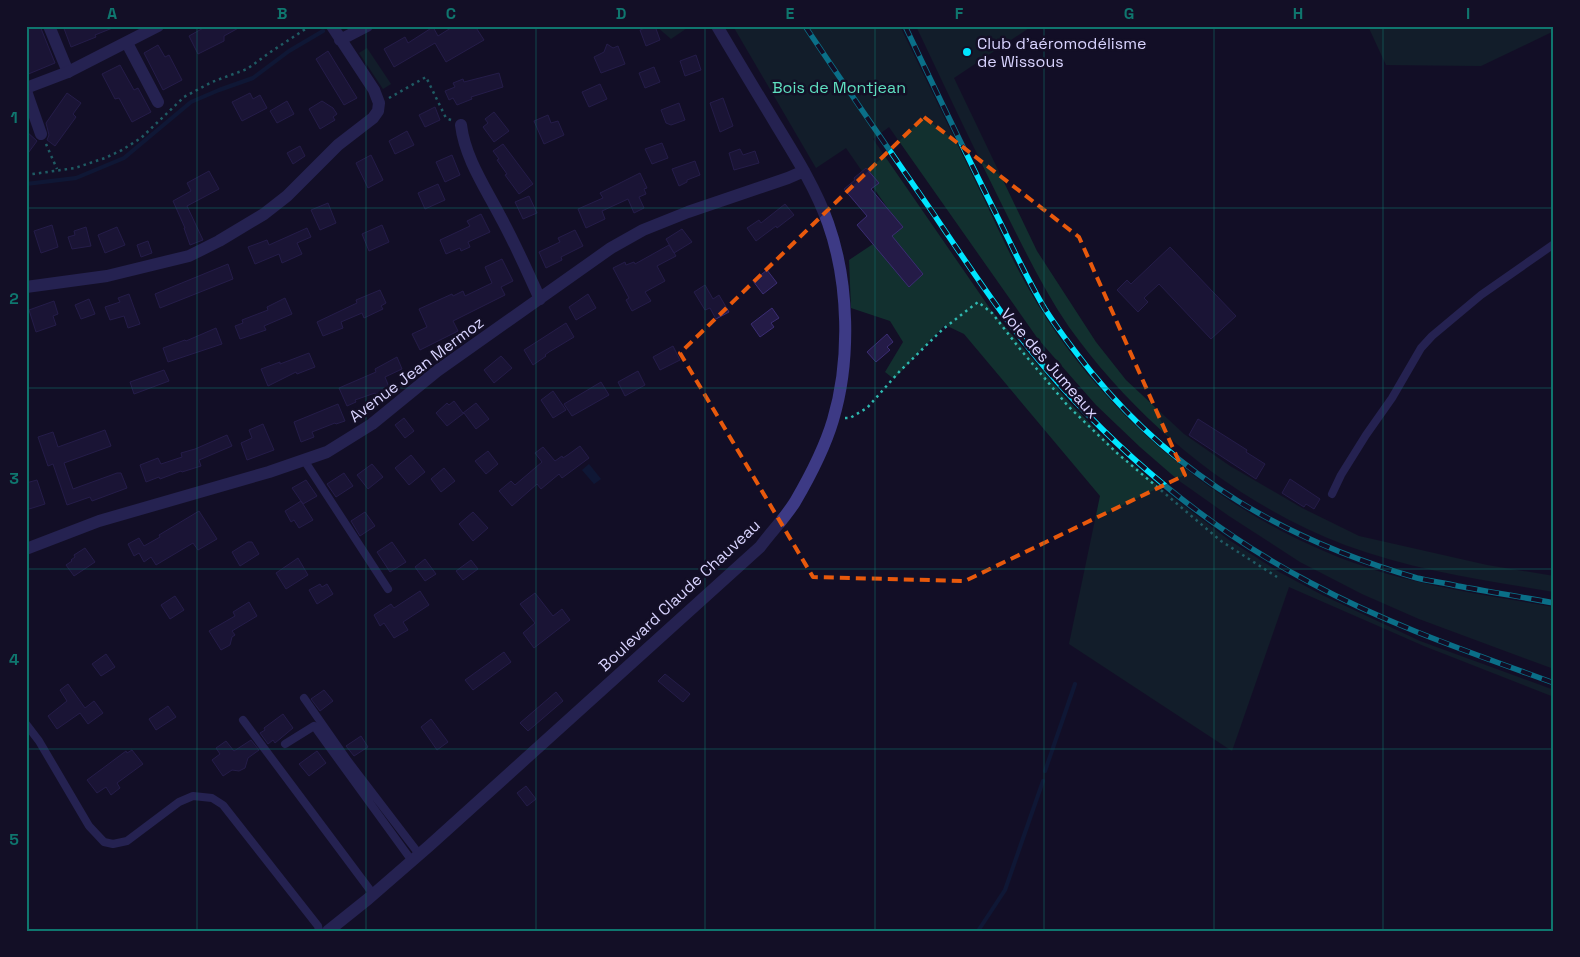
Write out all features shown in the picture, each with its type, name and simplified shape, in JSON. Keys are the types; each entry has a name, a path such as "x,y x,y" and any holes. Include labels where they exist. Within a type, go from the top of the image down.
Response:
{"street":[{"path":"49,26 68,72"},
{"path":"41,134 26,90 68,72 158,26"},
{"path":"26,287 107,276 189,256 219,241 264,214 287,196 338,145 373,118 378,110 379,103 374,90 332,26"},
{"path":"340,40 367,26"},
{"name":"Boulevard Claude Chauveau","path":"328,931 416,857 760,547 794,503 823,447 833,419 841,380 845,346 844,304 839,261 828,222 804,171 717,26"},
{"path":"127,43 158,102"},
{"path":"461,125 463,142 540,299"},
{"name":"Avenue Jean Mermoz","path":"26,549 99,521 269,472 327,452 372,424 437,371 611,248 644,230 688,212 804,171"}],"lane":[{"path":"1332,494 1341,475 1366,434 1392,398 1421,348 1432,336 1481,296 1554,244"},
{"path":"304,460 388,589"},
{"path":"304,698 416,857"},
{"path":"243,720 373,894"},
{"path":"26,724 39,741 90,826 104,842 113,844 127,841 179,802 193,796 212,798 223,805 318,926 319,931"},
{"path":"286,744 314,726 416,857"}],"path":[{"path":"26,175 75,168 122,150 152,127 184,97 212,82 247,69 310,26"},
{"path":"379,103 426,77 446,118 461,125"},
{"path":"41,134 57,170"},
{"name":"Voie des Jumeaux","path":"833,419 850,418 867,408 898,372 943,329 978,302 992,313 1068,406 1117,453 1221,541 1277,577"}],"highlighted area":[{"path":"924,117 1079,237 1185,475 965,581 813,577 680,353"}],"green space":[{"path":"656,26 690,26 671,39"},
{"name":"Bois de Montjean","path":"733,26 900,26 1029,290 1078,362 1113,402 1151,440 1193,475 1238,506 1285,533 1334,555 1405,579 1554,607 1554,669 1419,619 1362,594 1300,562 1178,480 1096,405 1038,339 889,127 873,139 991,310 1070,403 1119,453 1161,488 1229,540 1279,572 1322,595 1420,641 1554,690 1554,697 1424,646 1289,587 1232,751 1069,644 1100,496 964,334 945,325 894,379 885,372 903,342 890,321 851,308 849,260 900,226 846,148 816,168"},
{"path":"916,26 1032,26 954,78 1037,251 1096,342 1126,380 1184,434 1230,466 1302,508 1359,536 1487,565 1554,576 1554,592 1422,568 1345,545 1265,507 1227,483 1157,427 1096,362 1069,327 1052,300 995,192"},
{"path":"1368,26 1554,26 1554,31 1481,66 1386,65"},
{"path":"367,48 391,84 383,89 359,53"}],"water":[{"path":"589,464 601,479 594,484 582,470"}],"building":[{"path":"26,26 40,26 55,63 26,75"},
{"path":"63,26 115,26 115,27 71,47"},
{"path":"207,26 242,26 224,36 224,41 198,54 189,36"},
{"path":"454,26 475,26 484,40 446,62 435,43 394,67 384,49 405,37 408,43 433,27 438,36"},
{"path":"655,26 660,40 646,46 640,30"},
{"path":"607,44 613,48 618,46 625,64 601,73 594,57 604,52"},
{"path":"158,45 165,57 169,55 182,80 163,90 144,53"},
{"path":"328,51 357,98 344,105 316,59"},
{"path":"696,55 701,70 685,76 680,61"},
{"path":"120,65 134,90 138,88 151,112 132,122 119,98 115,99 102,74"},
{"path":"654,67 660,82 645,88 639,73"},
{"path":"499,73 503,87 471,97 472,99 457,105 453,98 449,100 445,91 455,87 453,83 463,79 464,82"},
{"path":"600,84 607,99 589,107 582,92"},
{"path":"67,93 81,103 73,114 76,117 55,146 47,140 49,135 46,123"},
{"path":"250,93 253,99 260,95 267,108 242,121 232,102"},
{"path":"723,98 733,126 720,132 710,103"},
{"path":"287,101 294,114 277,123 270,111"},
{"path":"322,101 333,108 337,114 333,117 335,120 320,129 309,109"},
{"path":"679,103 685,120 671,125 666,123 661,110"},
{"path":"435,107 440,120 425,127 419,115"},
{"path":"494,112 509,131 494,142 483,127 488,123 485,119"},
{"path":"548,115 551,123 558,121 564,135 544,144 534,121"},
{"path":"26,131 37,141 26,156"},
{"path":"407,131 414,145 395,154 389,141"},
{"path":"662,143 668,158 652,164 645,149"},
{"path":"503,144 533,184 519,194 505,175 507,174 493,151"},
{"path":"300,146 305,156 293,164 287,153"},
{"path":"740,149 743,155 755,151 759,163 734,170 729,153"},
{"path":"371,155 383,180 368,188 356,163"},
{"path":"452,155 460,175 445,182 436,162"},
{"path":"695,161 700,175 687,180 687,182 679,186 672,169"},
{"path":"866,168 879,183 871,189 903,227 892,236 923,274 909,287 857,225 867,216 844,189"},
{"path":"209,171 219,189 187,206 203,240 190,245 173,201 191,191 187,183"},
{"path":"640,173 647,188 644,189 646,194 639,197 644,208 634,213 628,199 602,211 605,219 586,228 578,209 603,198 600,193"},
{"path":"438,184 445,200 425,209 418,193"},
{"path":"529,196 537,213 523,219 515,202"},
{"path":"328,203 336,223 320,230 311,210"},
{"path":"785,204 794,215 756,241 747,228 759,220 761,223"},
{"path":"481,214 490,232 468,242 470,247 461,251 460,248 446,254 440,240 470,226 467,221"},
{"path":"52,225 58,247 41,253 34,231"},
{"path":"382,225 389,242 369,251 362,234"},
{"path":"86,227 91,246 72,249 68,237 75,235 74,231"},
{"path":"117,227 125,245 105,253 98,235"},
{"path":"307,228 311,237 297,243 302,254 282,263 279,254 255,264 248,247 267,240 269,245"},
{"path":"682,229 692,242 674,253 666,239"},
{"path":"575,230 583,246 561,257 562,260 546,268 539,252 560,242 558,238"},
{"path":"148,241 152,253 141,257 137,245"},
{"path":"669,245 676,256 657,266 665,281 645,292 651,301 632,311 626,300 629,298 613,268 625,262 626,265 634,262 635,264"},
{"path":"1170,247 1236,316 1211,339 1159,284 1144,298 1148,302 1138,312 1117,290 1127,280 1131,284"},
{"path":"502,259 513,281 501,287 505,295 453,321 458,331 420,350 412,334 427,327 419,309 452,294 453,296 463,291 465,296 492,283 485,267"},
{"path":"228,264 233,279 160,308 155,294"},
{"path":"767,270 777,283 763,294 753,281"},
{"path":"705,285 713,299 719,295 729,312 716,319 710,308 705,310 694,292"},
{"path":"380,290 386,303 381,306 383,309 364,318 362,313 341,322 343,328 323,336 317,322 357,303 356,300"},
{"path":"129,294 140,324 128,328 124,316 110,320 105,307 120,302 118,298"},
{"path":"588,294 596,308 576,320 569,307"},
{"path":"285,298 292,314 264,326 266,330 240,339 235,326 243,323 242,320 268,310 267,307"},
{"path":"89,299 95,314 81,319 75,305"},
{"path":"54,301 58,314 53,316 56,325 36,332 29,310"},
{"path":"772,308 779,318 771,323 774,327 760,337 751,324"},
{"path":"566,323 574,337 549,352 533,365 524,350"},
{"path":"216,328 222,344 168,362 163,348 186,341"},
{"path":"887,334 893,342 887,347 890,350 876,362 867,352"},
{"path":"673,346 680,360 660,370 653,357"},
{"path":"309,353 315,367 297,374 296,372 268,386 261,369"},
{"path":"501,356 512,368 494,383 484,370"},
{"path":"397,357 402,369 385,377 391,392 377,398 375,393 355,400 356,402 347,406 339,388 376,372 375,369"},
{"path":"164,370 169,381 134,394 130,382"},
{"path":"638,371 645,385 625,396 618,382"},
{"path":"601,382 609,395 572,416 564,404"},
{"path":"553,391 566,410 553,418 541,400"},
{"path":"454,401 463,413 476,403 489,419 476,429 464,413 447,426 436,413 447,403 449,405"},
{"path":"338,404 345,421 312,432 314,437 301,442 294,422"},
{"path":"404,418 414,431 405,438 395,425"},
{"path":"1198,419 1247,450 1246,452 1265,464 1256,479 1189,435"},
{"path":"263,424 274,450 247,460 241,443 252,438 249,430"},
{"path":"105,430 111,446 64,463 73,489 117,473 121,473 127,488 92,501 90,497 67,505 53,464 48,466 38,437 53,432 58,447"},
{"path":"227,435 232,446 199,460 201,466 146,482 140,465 158,458 161,464 182,457 181,453"},
{"path":"580,446 589,458 562,478 559,474 541,489 537,484 512,506 499,491 511,481 515,485 542,462 535,453 543,447 555,461 562,456 563,458"},
{"path":"488,451 498,464 486,474 475,461"},
{"path":"411,455 425,472 409,485 395,468"},
{"path":"372,464 383,477 368,489 357,475"},
{"path":"444,468 455,481 441,492 431,479"},
{"path":"344,473 353,486 336,497 327,484"},
{"path":"1290,479 1320,499 1314,509 1306,504 1304,507 1282,493"},
{"path":"37,480 45,504 26,510 26,483"},
{"path":"306,480 317,496 303,504 292,488"},
{"path":"301,501 313,520 299,528 294,520 291,522 285,511"},
{"path":"199,511 217,539 198,550 193,543 156,565 151,557 144,562 139,553 134,556 128,544 139,538 144,546"},
{"path":"365,512 375,526 360,536 351,521"},
{"path":"473,512 488,528 473,541 459,524"},
{"path":"248,542 252,542 259,554 240,566 232,552"},
{"path":"392,542 406,562 390,572 377,552"},
{"path":"85,548 95,562 74,576 66,565 72,561 75,557 74,555"},
{"path":"298,558 308,575 286,589 276,573"},
{"path":"425,559 436,574 425,581 415,567"},
{"path":"471,560 478,569 463,580 456,571"},
{"path":"320,584 322,587 327,584 333,594 317,604 309,590"},
{"path":"420,591 429,605 403,622 408,630 394,638 384,623 380,626 374,615 391,604 394,608"},
{"path":"535,593 553,616 562,609 570,620 534,648 523,633 535,623 520,604"},
{"path":"175,596 184,610 170,619 161,605"},
{"path":"249,602 257,616 232,631 235,635 232,637 230,645 221,650 209,631 235,616 233,612"},
{"path":"504,652 511,662 473,690 465,680"},
{"path":"106,654 115,667 101,676 92,664"},
{"path":"665,674 690,694 683,702 658,681"},
{"path":"68,684 85,708 94,701 103,713 88,724 80,713 57,729 48,716 67,701 60,690"},
{"path":"324,690 333,701 320,711 311,699"},
{"path":"556,692 563,701 528,731 520,723"},
{"path":"168,706 176,717 156,730 149,719"},
{"path":"283,714 293,728 275,743 273,740 268,744 260,733"},
{"path":"431,719 448,742 437,750 421,727"},
{"path":"361,736 368,747 354,756 346,746"},
{"path":"251,740 259,750 248,758 245,768 239,771 232,770 223,776 212,760 220,754 216,748 226,741 234,751"},
{"path":"132,750 143,764 117,783 120,788 111,795 106,787 97,793 87,780 126,751 127,753"},
{"path":"317,751 326,763 309,776 299,764"},
{"path":"526,786 536,799 527,806 517,793"}],"waterway":[{"path":"26,184 76,178 124,158 191,102 253,78 289,51 323,31"},
{"path":"1045,771 1075,684"},
{"path":"978,931 1005,890 1043,781"}],"railway":[{"path":"805,26 965,261 1016,332 1072,398 1154,477 1246,545 1278,565 1340,598 1401,625 1554,683"},
{"path":"905,26 961,144 1045,309 1092,373 1125,410 1161,444 1198,474 1238,501 1280,525 1323,545 1369,563 1417,578 1554,603"}],"place":[{"name":"Club d'aéromodélisme de Wissous","path":"967,52"}]}
